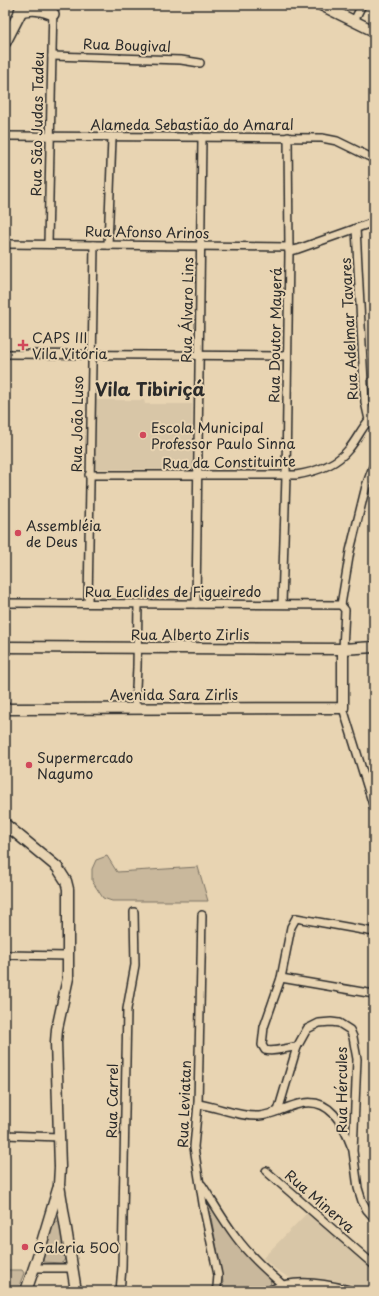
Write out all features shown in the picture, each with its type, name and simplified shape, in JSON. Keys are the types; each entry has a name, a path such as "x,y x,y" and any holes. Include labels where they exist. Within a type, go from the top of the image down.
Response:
{"main road":[{"path":"5,42 22,8 53,9"}],"street":[{"path":"321,5 374,31"},
{"path":"354,22 362,5"},
{"name":"Rua São Judas Tadeu","path":"48,244 53,9"},
{"name":"Rua Bougival","path":"52,56 181,60 200,63"},
{"name":"Alameda Sebastião do Amaral","path":"5,136 112,138 288,137 328,139 344,144 374,159"},
{"name":"Rua Álvaro Lins","path":"196,604 202,137"},
{"name":"Rua Doutor Mayerá","path":"282,604 286,476 289,249 288,137"},
{"path":"108,245 112,138"},
{"name":"Rua Afonso Arinos","path":"5,244 201,246 298,249 374,222"},
{"name":"Rua Adelmar Tavares","path":"356,228 366,402 369,420 374,427"},
{"name":"Rua João Luso","path":"88,603 94,245"},
{"path":"5,354 287,356"},
{"name":"Rua da Constituinte","path":"90,475 296,475 315,471 340,458 350,449 369,420"},
{"path":"374,464 366,486 350,551 341,604 345,610 343,708 374,808"},
{"name":"Rua Euclides de Figueiredo","path":"5,603 341,604"},
{"path":"135,708 138,604"},
{"name":"Rua Alberto Zirlis","path":"5,647 343,650 374,647"},
{"name":"Avenida Sara Zirlis","path":"5,709 343,708"},
{"path":"5,824 57,867 66,881 68,897 68,978 56,1035 59,1185 76,1291"},
{"name":"Rua Carrel","path":"120,1291 122,1268 127,1009 135,965 134,912"},
{"name":"Rua Leviatan","path":"202,916 198,1104 194,1147 204,1210 218,1275 217,1287 215,1291"},
{"path":"297,1047 285,1048 271,1052 265,1050 262,1045 264,1027 281,978 291,927 296,918 374,932"},
{"path":"5,955 69,956"},
{"path":"281,978 374,994"},
{"name":"Rua Hércules","path":"278,1111 297,1047 307,1029 319,1023 331,1022 339,1023 350,1030 354,1037 357,1059 353,1151 358,1188 362,1201 374,1218"},
{"path":"198,1104 244,1115 257,1116 270,1115 300,1103 325,1105 337,1116 342,1124 353,1151"},
{"path":"5,1135 59,1137"},
{"name":"Rua Minerva","path":"266,1171 374,1265"},
{"path":"200,1183 240,1242 253,1257 284,1286"},
{"path":"26,1291 59,1185"},
{"path":"34,1268 72,1268"},
{"path":"272,1291 284,1286 317,1285 347,1291"}],"shaded area":[{"name":"Escola Municipal Professor Paulo Sinna","path":"94,400 144,400 145,404 192,404 192,469 94,469"},
{"path":"107,856 117,872 198,867 208,901 112,901 103,898 92,881 92,869 96,860"},
{"path":"208,1202 240,1249 270,1279 271,1283 263,1291 220,1291 223,1283 222,1275"},
{"path":"307,1213 374,1271 374,1291 367,1291 334,1280 296,1279 288,1277 275,1269 263,1258"},
{"path":"58,1221 60,1223 65,1259 62,1263 44,1262 43,1260 53,1223"},
{"path":"5,1270 22,1270 24,1273 17,1291 5,1291"}],"place":[{"name":"CAPS III Vila Vitória","path":"23,345"},
{"name":"Escola Municipal Professor Paulo Sinna","path":"143,435"},
{"name":"Assembléia de Deus","path":"18,533"},
{"name":"Supermercado Nagumo","path":"29,765"},
{"name":"Galeria 500","path":"25,1247"}],"district":[{"name":"Vila Tibiriçá","path":"150,388"}]}
